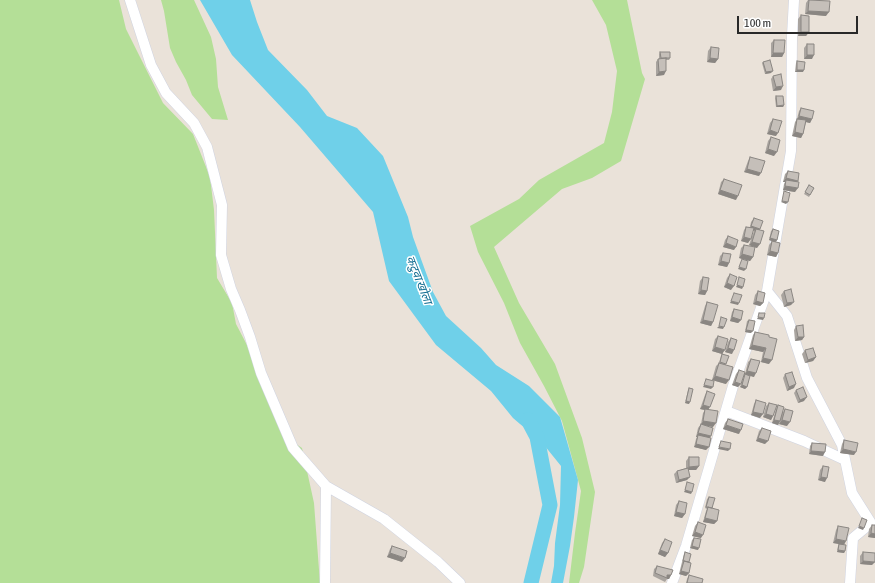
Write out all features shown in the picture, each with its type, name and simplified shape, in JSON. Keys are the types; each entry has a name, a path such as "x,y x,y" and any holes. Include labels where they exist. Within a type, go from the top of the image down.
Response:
{"street":[{"path":"130,0 151,65 166,93 194,123 207,147 222,205 221,255 231,289 250,337 261,373 293,448 326,486 384,518 438,562 460,583"},
{"path":"672,583 686,546 733,386 767,291 791,151 792,36 794,0"},
{"path":"767,291 787,316 808,378 842,444 852,493 873,524 853,538 850,583"},
{"path":"726,410 804,441 845,460"},
{"path":"325,583 326,486"}],"green space":[{"path":"0,0 119,0 126,29 163,103 193,134 210,177 214,210 217,278 232,303 236,324 247,345 266,395 286,437 302,448 314,503 320,583 0,583"},
{"path":"161,0 194,0 211,37 216,59 218,87 228,120 212,119 192,95 170,48"},
{"path":"592,0 627,0 642,73 645,79 621,161 592,178 562,189 494,247 519,303 555,364 582,438 595,492 584,567 579,583 569,583 581,491 562,421 520,343 504,303 478,252 470,226 519,199 539,180 604,143 612,112 617,71 606,25"}],"water":[{"path":"200,0 250,0 268,50 307,90 327,116 357,128 383,156 408,217 413,237 433,292 446,316 481,348 496,365 529,386 560,417 578,480 570,546 563,583 551,583 560,505 561,466 540,440 513,418 491,391 436,345 389,281 373,212 300,127 232,55"}],"building":[{"path":"809,0 830,1 829,12 808,11"},
{"path":"801,15 809,16 809,32 801,32"},
{"path":"774,40 785,40 784,53 773,53"},
{"path":"807,44 814,44 814,55 807,55"},
{"path":"711,47 719,48 718,59 710,58"},
{"path":"660,52 670,52 670,58 661,58"},
{"path":"666,58 666,71 659,72 658,59"},
{"path":"770,60 773,71 766,72 763,62"},
{"path":"797,61 805,62 804,70 797,70"},
{"path":"781,74 783,86 776,87 773,76"},
{"path":"776,96 783,96 784,105 777,106"},
{"path":"801,108 814,111 812,119 799,116"},
{"path":"773,119 782,121 778,133 770,130"},
{"path":"797,119 806,120 803,134 795,132"},
{"path":"771,137 780,140 777,152 768,149"},
{"path":"750,157 765,161 761,173 747,169"},
{"path":"788,171 799,173 798,181 786,178"},
{"path":"724,179 742,185 738,196 720,190"},
{"path":"786,180 799,182 798,188 785,186"},
{"path":"809,185 814,188 810,195 805,192"},
{"path":"784,191 790,193 788,202 782,201"},
{"path":"754,218 763,221 760,229 751,226"},
{"path":"746,227 754,228 751,239 744,237"},
{"path":"756,229 764,231 760,244 752,242"},
{"path":"773,229 779,231 777,240 770,238"},
{"path":"728,236 738,240 736,247 726,243"},
{"path":"772,241 780,243 778,253 770,251"},
{"path":"744,245 755,247 753,257 742,254"},
{"path":"723,253 731,254 729,263 721,261"},
{"path":"742,259 748,261 746,269 739,267"},
{"path":"730,274 737,277 734,286 727,283"},
{"path":"703,277 709,278 707,291 701,290"},
{"path":"739,277 745,279 743,287 737,285"},
{"path":"791,289 794,302 787,303 784,291"},
{"path":"758,291 765,293 763,303 756,301"},
{"path":"734,293 742,295 739,303 731,301"},
{"path":"707,302 718,305 713,322 703,320"},
{"path":"734,309 743,311 741,320 732,317"},
{"path":"759,313 765,313 764,318 758,317"},
{"path":"721,317 727,319 724,327 719,326"},
{"path":"749,320 755,321 753,331 746,330"},
{"path":"803,325 804,337 798,337 796,326"},
{"path":"755,332 769,335 769,337 777,339 772,360 763,358 766,348 752,345"},
{"path":"718,336 728,339 725,350 715,347"},
{"path":"731,338 737,340 734,350 728,348"},
{"path":"813,348 816,357 808,360 805,350"},
{"path":"722,354 729,356 726,364 720,362"},
{"path":"751,359 760,361 756,373 747,371"},
{"path":"719,363 733,367 729,380 715,376"},
{"path":"739,370 745,372 741,384 735,382"},
{"path":"792,372 796,384 789,387 785,374"},
{"path":"745,374 750,376 747,387 742,385"},
{"path":"706,379 714,381 713,387 704,385"},
{"path":"803,387 807,397 800,400 796,390"},
{"path":"689,388 693,389 690,402 686,401"},
{"path":"707,391 715,394 710,407 703,405"},
{"path":"756,400 766,403 763,414 753,412"},
{"path":"769,403 777,405 773,416 766,414"},
{"path":"778,405 784,407 780,421 774,420"},
{"path":"705,409 718,411 716,423 703,421"},
{"path":"785,409 793,411 790,422 782,420"},
{"path":"728,419 743,424 741,430 726,425"},
{"path":"701,424 713,428 711,436 698,433"},
{"path":"762,428 771,431 768,441 758,438"},
{"path":"698,435 711,438 709,447 696,444"},
{"path":"844,440 858,443 856,452 843,449"},
{"path":"721,441 731,443 730,449 719,447"},
{"path":"812,443 826,444 825,452 811,451"},
{"path":"689,457 699,457 699,466 689,467"},
{"path":"823,466 829,467 827,478 821,477"},
{"path":"688,468 690,477 679,480 677,471"},
{"path":"687,482 694,484 692,492 685,490"},
{"path":"709,497 715,498 712,508 706,507"},
{"path":"679,501 687,503 685,514 676,512"},
{"path":"708,507 719,510 717,521 705,518"},
{"path":"862,518 867,520 864,528 859,526"},
{"path":"698,522 706,525 703,535 695,532"},
{"path":"872,525 875,525 875,534 871,533"},
{"path":"838,526 849,528 846,541 836,539"},
{"path":"694,538 701,539 699,548 692,546"},
{"path":"665,539 672,542 668,553 660,550"},
{"path":"839,544 846,545 845,551 838,550"},
{"path":"392,546 407,551 405,558 390,553"},
{"path":"685,552 691,554 689,562 683,561"},
{"path":"863,552 875,553 875,562 863,561"},
{"path":"684,561 691,563 689,573 681,571"},
{"path":"657,566 673,570 671,575 667,575 667,578 655,573"},
{"path":"689,575 703,579 702,583 687,583"}],"waterway":[{"name":"कटुवा खोला","path":"528,420 537,437 550,505 531,583"}]}
